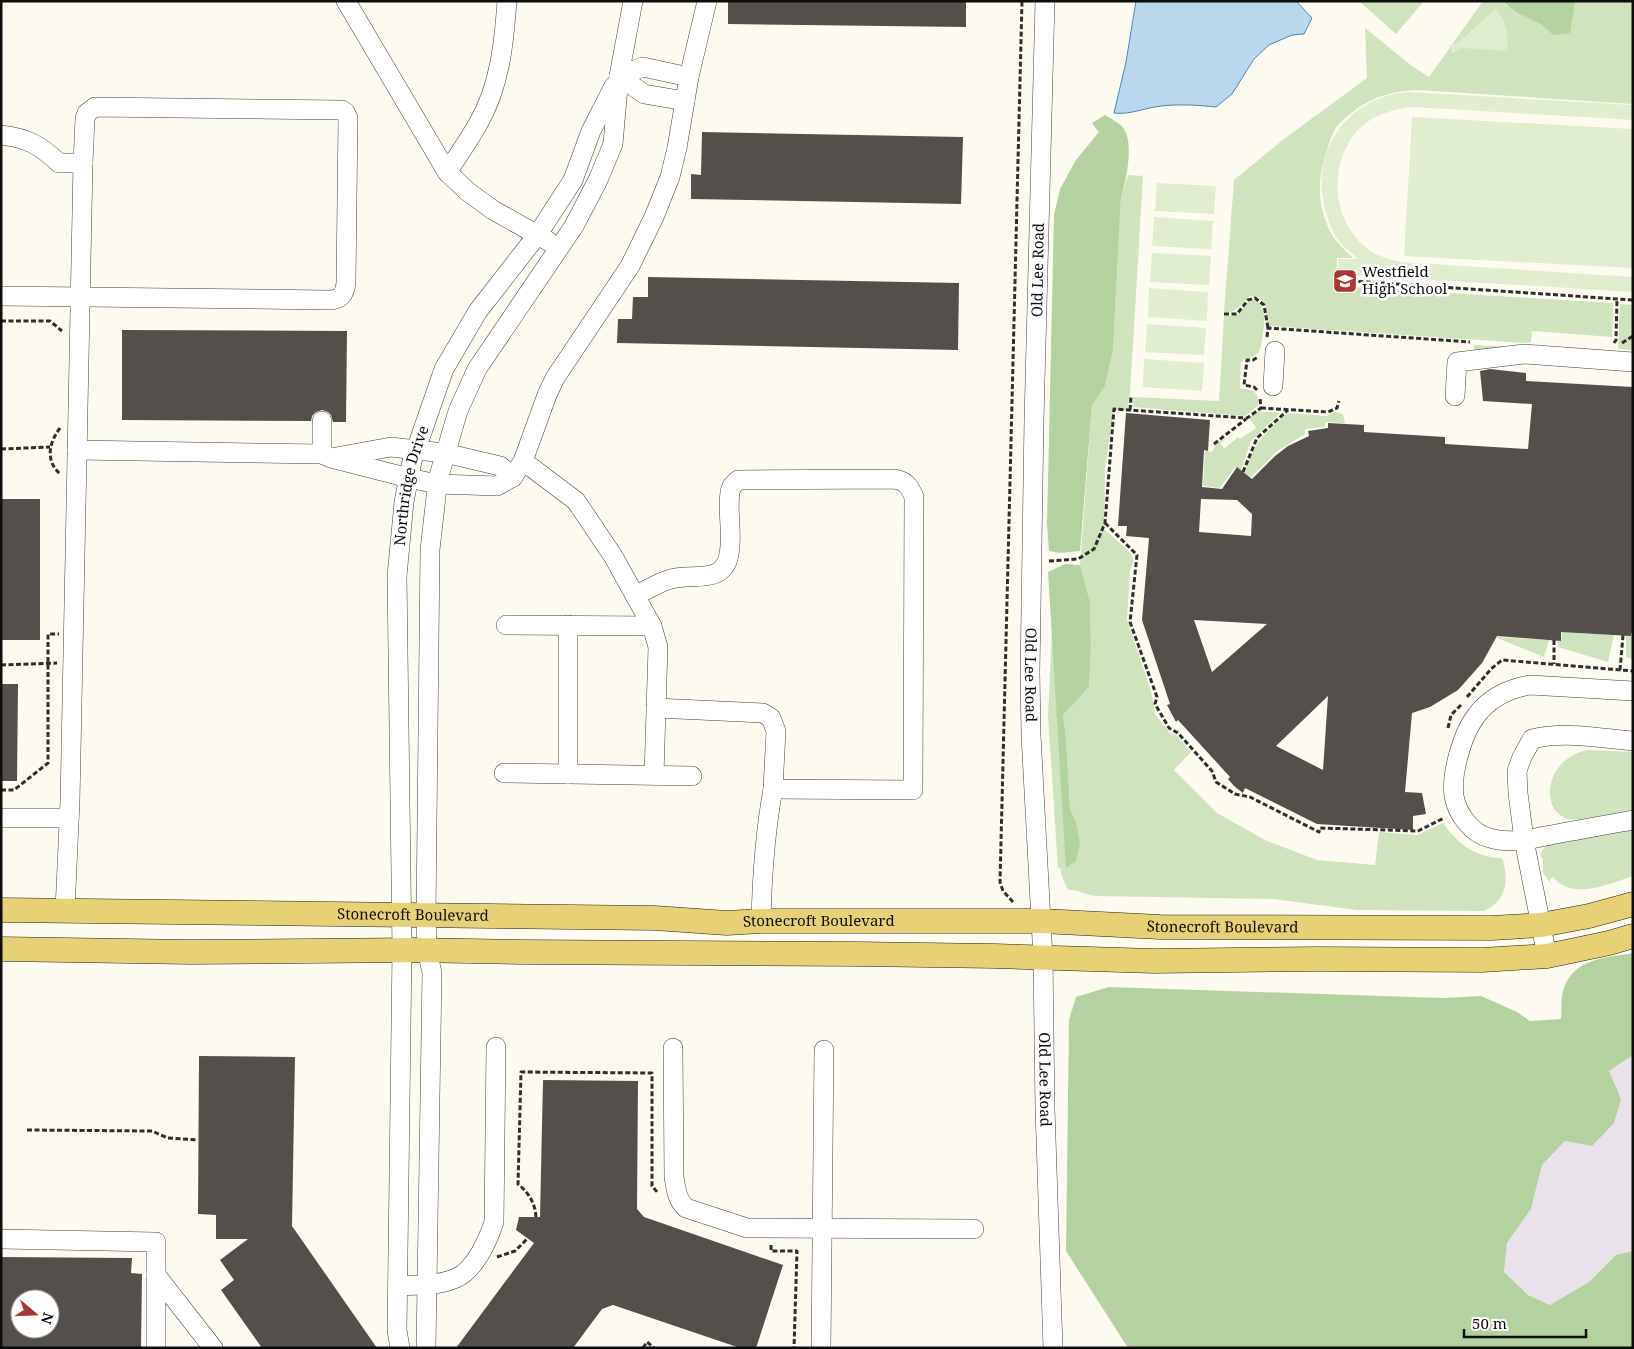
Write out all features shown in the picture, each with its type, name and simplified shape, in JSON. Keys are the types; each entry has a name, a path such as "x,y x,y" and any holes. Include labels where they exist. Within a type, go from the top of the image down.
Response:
{"main road":[{"name":"Stonecroft Boulevard","path":"1,910 655,918 727,923 761,921 1041,920 1160,927 1483,928 1541,925 1589,916 1633,904"},
{"name":"Stonecroft Boulevard","path":"1,949 191,952 427,950 867,954 1154,961 1317,959 1482,960 1547,956 1633,936"}],"street":[{"path":"346,1 447,172 467,192 493,210 538,234 559,248"},
{"path":"447,172 479,122 493,89 502,58 507,1"},
{"name":"Northridge Drive","path":"426,1348 432,973 427,950 426,915 430,550 437,484 458,411 477,368 574,226 598,180 612,144 619,76 633,1"},
{"path":"327,456 437,484 498,486 518,469 555,378 630,266 654,217 670,177 682,127 689,78 707,1"},
{"name":"Old Lee Road","path":"1045,1 1034,420 1030,673 1043,958 1053,1348"},
{"path":"619,76 643,66 689,78"},
{"path":"619,76 644,94 685,101"},
{"name":"Northridge Drive","path":"400,1348 397,1330 402,950 398,576 404,502 416,450 444,369 478,310 538,234 573,180 591,131 619,76"},
{"path":"1,296 80,297 329,300 336,300 344,294 346,282 348,118 345,112 337,110 95,107 87,113 85,119 83,163 80,297 70,818 65,910"},
{"path":"1,135 25,139 47,152 58,163 83,163"},
{"path":"1268,348 1273,386"},
{"path":"1455,396 1457,362 1524,354 1633,362"},
{"path":"322,422 327,456"},
{"path":"77,450 327,456 392,447 445,453 518,469 576,501 613,556 652,626 658,647 654,775"},
{"path":"635,596 670,579 711,576 720,572 726,566 729,554 730,492 732,486 738,480 892,479 902,480 910,486 914,497 913,790 773,789"},
{"path":"506,625 652,626"},
{"path":"568,625 568,774"},
{"path":"1633,691 1530,685 1516,688 1494,698 1476,716 1469,728 1458,756 1454,795 1457,809 1467,823 1476,831 1489,838 1524,840 1633,820"},
{"path":"656,708 763,713 771,718 776,731 773,789 767,823 762,876 761,921"},
{"path":"1547,956 1524,840 1518,793 1518,771 1522,757 1532,738 1556,735 1633,740"},
{"path":"504,773 692,776"},
{"path":"1,818 70,818"},
{"path":"398,1286 427,1285 456,1278 465,1272 482,1251 491,1231 494,1216 496,1047"},
{"path":"673,1048 674,1177 681,1203 686,1208 747,1228 974,1229"},
{"path":"821,1348 824,1050"},
{"path":"1,1240 156,1242 156,1348"},
{"path":"156,1275 212,1348"}],"path":[{"path":"1014,921 1013,901 1003,891 1000,882 1022,1"},
{"path":"1336,280 1633,300"},
{"path":"1224,314 1237,314 1248,300 1255,298 1264,305 1268,328 1268,348 1253,360 1247,360 1244,386 1254,387 1260,392 1261,408"},
{"path":"1616,340 1617,299"},
{"path":"1,321 50,322 62,329 64,335"},
{"path":"1268,328 1475,342"},
{"path":"1130,410 1131,396"},
{"path":"1214,444 1261,408 1328,412 1337,408 1339,402"},
{"path":"1032,562 1078,559 1094,549 1105,523 1114,409 1247,418"},
{"path":"1243,472 1257,438 1288,410"},
{"path":"62,425 52,439 50,447 53,464 62,478"},
{"path":"1,449 50,447"},
{"path":"1105,523 1137,556 1130,622 1157,697 1155,704 1169,728 1178,733 1212,771 1216,782 1235,794 1250,797 1319,832 1320,828 1418,831 1447,817"},
{"path":"1,790 14,790 48,763 48,634 60,634"},
{"path":"1620,670 1623,635"},
{"path":"1554,640 1554,664"},
{"path":"1446,732 1452,716 1491,669 1502,660 1633,670"},
{"path":"1,665 73,663"},
{"path":"1444,810 1449,821"},
{"path":"536,1217 529,1196 518,1184 521,1072 652,1073 652,1186 663,1197"},
{"path":"27,1130 152,1131 168,1138 198,1140"},
{"path":"771,1243 771,1251 797,1251 794,1348"},
{"path":"643,1348 647,1342 654,1348"}],"shaded area":[{"path":"1633,1055 1633,1251 1616,1255 1589,1282 1550,1305 1528,1295 1504,1272 1507,1243 1531,1209 1542,1165 1565,1141 1592,1146 1621,1099 1609,1071"}],"green space":[{"path":"1359,1 1424,1 1396,34"},
{"path":"1483,1 1503,1 1507,6 1547,28 1573,7 1575,1 1633,1 1633,104 1418,90 1389,94 1364,104 1344,119 1333,133 1324,158 1320,181 1321,203 1327,224 1334,238 1353,258 1337,258 1336,286 1613,303 1612,337 1532,331 1531,342 1524,343 1269,326 1266,324 1266,306 1258,297 1251,296 1233,311 1224,312 1234,180 1284,139 1367,78 1365,28 1412,66 1429,77"},
{"path":"1503,1 1575,1 1570,33 1553,35 1542,25 1515,11"},
{"path":"1496,8 1503,19 1506,29 1508,39 1507,51 1460,48 1460,50 1452,53 1450,45 1458,43"},
{"path":"1409,92 1633,105 1633,120 1413,107 1390,111 1376,117 1358,130 1348,144 1341,160 1338,177 1338,194 1342,211 1348,227 1359,241 1375,254 1401,262 1633,277 1633,292 1338,274 1338,259 1358,259 1336,237 1326,213 1322,191 1323,169 1328,149 1338,132 1351,116 1367,104 1387,96"},
{"path":"1105,115 1124,129 1127,136 1129,153 1121,197 1113,350 1105,386 1092,405 1080,551 1060,553 1049,551 1047,524 1054,215 1060,189 1076,160 1099,132 1092,123"},
{"path":"1412,117 1633,129 1633,268 1404,256"},
{"path":"1128,175 1143,176 1130,394 1127,410 1114,410 1105,467 1104,529 1131,553 1134,561 1130,571 1127,620 1151,691 1155,714 1170,733 1176,735 1191,752 1174,770 1217,813 1265,840 1317,860 1375,865 1379,832 1417,835 1443,823 1468,848 1484,855 1502,858 1506,875 1504,889 1497,902 1484,911 1357,910 1273,899 1096,896 1068,890 1064,882 1060,868 1058,868 1048,717 1052,630 1067,868 1076,822 1070,809 1063,715 1089,687 1091,646 1090,602 1080,565 1092,405 1105,386 1113,350 1121,197"},
{"path":"1157,183 1216,186 1214,214 1155,211"},
{"path":"1154,217 1213,221 1211,249 1152,246"},
{"path":"1152,253 1211,256 1209,285 1150,282"},
{"path":"1149,288 1208,292 1207,321 1148,317"},
{"path":"1250,300 1257,301 1261,305 1264,318 1263,333 1259,352 1255,356 1244,359 1241,363 1240,388 1254,391 1258,397 1258,406 1245,416 1132,407 1133,397 1219,401 1224,316 1237,314"},
{"path":"1620,304 1633,305 1633,350 1618,349"},
{"path":"1147,324 1206,328 1204,355 1145,352"},
{"path":"1474,345 1517,347 1473,353"},
{"path":"1144,359 1204,363 1202,391 1143,387"},
{"path":"1258,411 1280,413 1251,441 1241,470 1235,467 1220,488 1203,486 1205,451 1212,452 1217,443 1236,433 1220,443 1224,449 1238,437 1240,439 1256,428 1249,418"},
{"path":"1335,412 1343,414 1345,423 1325,422 1325,427 1305,429 1305,434 1276,452 1251,477 1245,473 1256,445 1288,413 1326,416"},
{"path":"1065,564 1080,565 1090,602 1091,646 1089,687 1063,715 1070,809 1076,822 1080,843 1076,861 1066,868 1048,572"},
{"path":"1562,632 1614,635 1608,662 1558,647 1558,641 1561,641"},
{"path":"1633,633 1633,659 1626,657 1626,635"},
{"path":"1497,637 1549,640 1544,657"},
{"path":"1587,750 1633,752 1633,810 1574,820 1561,816 1556,811 1550,799 1550,792 1556,771 1569,758"},
{"path":"1633,829 1633,876 1591,889 1581,889 1570,888 1561,884 1553,877 1550,880 1552,885 1543,873 1543,858 1541,858 1541,854 1549,844"},
{"path":"1633,953 1633,1055 1609,1071 1621,1099 1614,1123 1592,1146 1565,1141 1542,1165 1531,1209 1507,1243 1504,1272 1528,1295 1550,1305 1589,1282 1616,1255 1633,1251 1633,1348 1128,1348 1066,1251 1069,1020 1076,997 1109,987 1442,998 1481,996 1517,1012 1530,1021 1561,1019 1564,988 1575,971 1592,961"}],"water":[{"path":"1136,1 1296,1 1312,18 1304,34 1292,35 1269,45 1254,59 1232,94 1216,107 1168,105 1126,113 1114,113 1126,62"}],"building":[{"path":"728,1 966,1 966,27 728,24"},
{"path":"702,132 963,137 961,204 691,199 691,174 701,175"},
{"path":"648,277 959,283 958,350 617,343 618,319 632,319 633,297 648,297"},
{"path":"122,330 347,331 346,422 333,422 331,415 322,410 312,416 311,421 122,420"},
{"path":"1490,369 1526,373 1526,381 1633,387 1633,633 1631,633 1631,636 1561,632 1561,641 1497,636 1482,663 1458,690 1430,707 1412,713 1405,792 1422,793 1426,814 1413,816 1413,830 1317,824 1245,788 1243,793 1234,786 1228,779 1230,777 1178,720 1176,722 1167,705 1170,704 1142,620 1149,538 1126,536 1127,526 1118,526 1126,413 1210,420 1208,451 1204,450 1202,487 1222,489 1237,467 1252,479 1288,446 1309,436 1308,431 1328,428 1328,423 1364,425 1364,432 1445,437 1445,444 1528,449 1532,404 1483,401 1480,371","holes":["1201,499 1237,500 1252,514 1251,536 1199,532","1194,620 1267,624 1212,672","1328,696 1323,770 1276,746"]},
{"path":"1,499 40,499 40,640 1,640"},
{"path":"1,684 18,684 17,781 1,781"},
{"path":"199,1056 295,1057 292,1226 377,1348 262,1348 221,1290 234,1280 220,1260 248,1239 216,1239 216,1215 198,1214"},
{"path":"543,1080 638,1081 637,1209 644,1217 783,1265 756,1348 740,1348 613,1305 602,1309 573,1348 456,1348 534,1243 516,1230 519,1217 540,1217"},
{"path":"1,1257 132,1258 131,1273 142,1274 141,1348 1,1348"}],"place":[{"name":"Westfield High School","path":"1345,281"}]}
